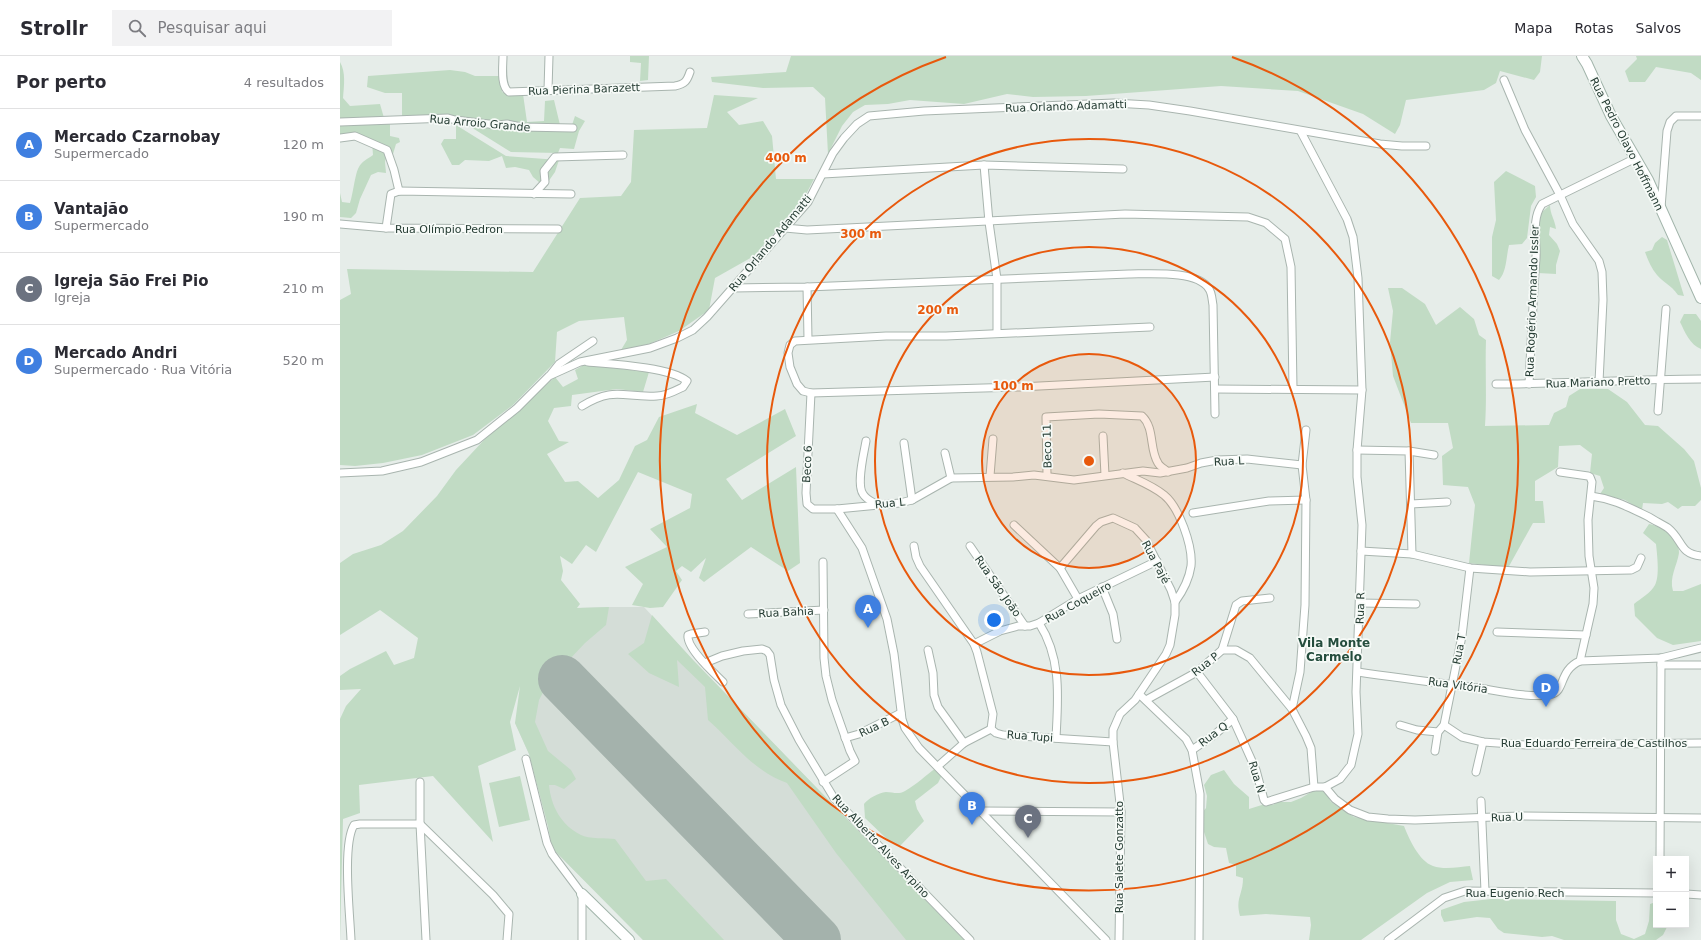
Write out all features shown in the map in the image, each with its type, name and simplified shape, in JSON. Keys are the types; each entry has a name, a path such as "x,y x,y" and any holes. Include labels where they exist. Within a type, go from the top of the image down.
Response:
{"street":[{"name":"Rua Pierina Barazett","path":"503,56 504,85 505,89 509,92 675,86 683,85 687,81 690,72"},
{"path":"548,90 549,56"},
{"name":"Rua Pedro Olavo Hoffmann","path":"1582,56 1611,116 1648,180 1701,298"},
{"path":"1504,80 1525,130 1560,195 1573,224 1599,260 1602,272 1603,300 1599,382"},
{"name":"Rua Orlando Adamatti","path":"340,473 382,471 421,462 477,440 517,408 549,376 580,362 650,348 677,338 693,330 707,317 808,202 834,153 844,138 857,124 869,116 1114,103 1149,105 1190,111 1301,132 1380,144 1426,146"},
{"path":"1661,210 1667,131 1670,122 1676,116 1701,116"},
{"name":"Rua Arroio Grande","path":"340,122 438,118 497,126 507,124 521,127 573,128"},
{"name":"Rua R","path":"1301,132 1347,219 1353,237 1358,278 1362,390 1357,450 1357,477 1362,525 1358,672 1356,692 1358,734 1351,766"},
{"path":"340,138 354,136 387,150 399,191"},
{"path":"534,194 545,182 544,171 555,157 623,155"},
{"name":"Rua Rogério Armando Issler","path":"1529,384 1537,215 1542,204 1636,158"},
{"path":"823,174 984,165 1123,169"},
{"path":"984,165 989,222 997,279 996,333"},
{"path":"386,228 391,194 399,191 571,194"},
{"path":"785,228 807,230 1125,214 1248,217 1266,223 1285,239 1292,267 1293,388"},
{"name":"Rua Olímpio Pedron","path":"340,224 386,228 558,229"},
{"path":"733,288 807,287 1129,274 1179,275 1198,280 1209,289 1213,305 1216,414"},
{"path":"807,287 808,339"},
{"path":"1658,411 1666,309"},
{"path":"1150,327 1069,332 808,339 795,341 790,345 788,353 790,367 797,384 804,390 811,393 1149,382 1215,377"},
{"path":"549,376 559,364 593,341"},
{"path":"580,362 651,369 676,376 687,381 683,387 659,396 620,393 603,395 582,406"},
{"name":"Rua Mariano Pretto","path":"1496,384 1701,379"},
{"path":"1215,389 1293,388 1362,390"},
{"name":"Beco 6","path":"811,393 806,460 807,504 812,509 837,509"},
{"name":"Beco 11","path":"1047,476 1046,417 1142,416 1149,425 1154,454 1159,464 1168,472"},
{"path":"1306,430 1302,465 1306,500 1305,612 1300,672 1292,710 1311,748 1314,787"},
{"path":"1103,436 1105,475"},
{"path":"990,476 993,439"},
{"path":"866,441 860,479 861,488 863,494 876,504"},
{"path":"904,443 912,500"},
{"path":"1357,450 1409,452 1434,455"},
{"path":"1409,452 1412,554"},
{"path":"945,453 952,478"},
{"name":"Rua L","path":"837,509 876,504 900,503 912,500 952,478 990,476 1013,477 1034,474 1074,480 1123,473 1168,472 1218,460 1247,459 1302,465"},
{"path":"1560,472 1590,477 1592,482 1588,520 1589,556 1594,588 1593,604 1580,661 1661,662 1701,665"},
{"path":"1123,473 1152,486 1165,495 1179,514 1189,548 1191,564 1189,576 1183,591 1175,602"},
{"path":"1591,496 1607,498 1622,503 1666,526 1674,533 1686,552 1692,556 1701,556"},
{"path":"1193,513 1269,501 1306,500"},
{"path":"1411,504 1447,502"},
{"path":"837,509 862,548 887,619 894,654 901,713 905,728 913,741 1106,940"},
{"name":"Rua Pajé","path":"1060,568 1096,526 1101,522 1114,518 1125,522 1140,533 1157,561 1175,602"},
{"path":"1014,526 1060,568 1078,599"},
{"path":"914,546 916,557 920,566 974,644 993,714 991,729"},
{"name":"Rua São João","path":"970,546 1025,626"},
{"path":"1361,551 1412,554 1470,568 1530,572 1592,569 1631,570 1637,567 1641,558"},
{"name":"Rua Coqueiro","path":"974,644 1000,631 1018,626 1039,623 1078,599 1157,561"},
{"path":"822,562 824,658 826,676 832,700 856,761 823,782"},
{"name":"Rua T","path":"1438,732 1444,725 1462,636 1470,568"},
{"path":"1102,588 1113,614 1117,639"},
{"path":"1222,650 1236,605 1242,601 1270,598"},
{"name":"Rua Salete Gonzatto","path":"1119,940 1121,812 1113,730 1120,714 1139,694 1170,645 1175,615 1175,602"},
{"path":"1360,603 1416,604"},
{"name":"Rua Bahia","path":"748,614 824,610"},
{"path":"1039,623 1046,633 1051,647 1057,675 1056,738"},
{"path":"705,632 691,634 687,638 694,651 723,682"},
{"path":"1497,632 1586,635"},
{"path":"1661,662 1701,648"},
{"name":"Rua Alberto Alves Arpino","path":"705,663 722,656 762,649 770,655 774,680 782,705 799,740 834,798 970,940"},
{"path":"928,650 934,695 938,707 964,743"},
{"name":"Rua P","path":"1146,700 1196,672 1222,650 1236,650 1250,658 1292,710"},
{"name":"Rua Vitória","path":"1358,672 1541,696 1553,694 1558,691 1568,669 1580,661"},
{"path":"1660,856 1661,662"},
{"name":"Rua N","path":"1196,672 1233,719 1256,770 1264,800 1266,802 1314,787 1324,787 1340,779 1351,766"},
{"path":"1139,694 1186,739 1192,750 1200,794 1199,940"},
{"name":"Rua B","path":"846,738 859,734 901,713"},
{"name":"Rua Q","path":"1192,750 1214,735 1233,719"},
{"path":"1400,725 1417,730 1438,732 1435,751"},
{"name":"Rua Eduardo Ferreira de Castilhos","path":"1444,725 1462,737 1484,742 1528,744 1701,743"},
{"name":"Rua Tupi","path":"938,766 964,743 991,729 996,733 1003,735 1113,742"},
{"path":"1476,772 1484,742"},
{"path":"526,759 547,843 552,854 582,894 630,940"},
{"path":"420,782 420,824 426,940"},
{"name":"Rua U","path":"1324,787 1350,810 1368,817 1415,820 1520,816 1701,818"},
{"path":"1481,801 1485,891"},
{"path":"981,811 1121,812"},
{"path":"351,940 348,880 349,842 351,830 354,825 360,824 420,824 493,895 509,914 507,940"},
{"name":"Rua Eugenio Rech","path":"1388,940 1444,898 1465,891 1653,893"},
{"path":"582,894 582,940"},
{"path":"1689,894 1701,895"}],"shaded area":[{"path":"644,607 693,660 964,940 643,940 552,848 548,826 529,754 515,723 577,608"}],"green space":[{"path":"630,56 649,56 648,80 640,81 641,63 630,62"},
{"path":"791,56 1542,56 1540,72 1534,80 1500,71 1496,83 1484,90 1406,100 1400,125 1395,134 1363,114 1298,91 1221,86 1086,96 1033,97 1007,94 964,104 910,100 888,104 865,105 853,112 842,126 828,154 825,98 813,87 763,88 712,82 711,77 786,72"},
{"path":"1636,56 1701,56 1701,80 1691,73 1656,67 1645,82 1629,82 1625,71 1637,59"},
{"path":"340,62 344,75 343,98 350,106 380,104 384,118 340,120"},
{"path":"450,70 465,72 475,76 500,76 502,92 507,94 523,94 527,122 544,121 545,101 554,100 560,125 572,125 575,116 585,121 579,131 574,149 560,148 558,153 511,152 450,114 402,117 402,93 385,93 367,87 368,76"},
{"path":"714,95 758,98 727,112 739,125 763,121 772,136 776,179 814,179 803,200 754,256 715,278 709,310 679,331 649,344 621,350 627,340 624,317 579,321 557,332 555,362 513,405 473,435 422,455 383,463 355,466 340,465 340,300 351,294 347,269 533,272 580,198 621,196 631,182 634,130 707,128"},
{"path":"390,121 390,136 399,138 400,142 396,144 393,154 387,152 385,162 386,173 378,172 371,175 360,199 356,213 351,218 340,217 340,193 342,202 350,203 355,179 360,165 373,155 372,142 340,137 340,125"},
{"path":"456,125 506,156 559,160 555,172 548,182 540,183 533,177 529,170 515,167 506,168 502,156 489,161 465,160 459,165 452,165 441,144 444,139 456,139"},
{"path":"1506,171 1535,186 1536,197 1531,206 1527,238 1522,244 1509,245 1504,272 1499,280 1492,276 1492,237 1496,220 1494,182"},
{"path":"1550,205 1556,229 1550,227 1549,235 1557,244 1560,251 1556,265 1556,274 1538,273 1539,220 1542,212"},
{"path":"1662,237 1667,240 1684,296 1678,295 1657,275 1651,267 1645,252 1652,250 1655,243"},
{"path":"1388,288 1402,288 1425,304 1436,325 1460,307 1474,319 1479,335 1486,340 1485,426 1549,425 1554,413 1566,407 1569,396 1580,389 1608,389 1627,402 1645,425 1658,426 1684,449 1694,461 1701,488 1701,500 1695,506 1682,506 1678,509 1668,502 1662,504 1643,503 1642,510 1625,500 1600,494 1604,488 1600,476 1590,473 1592,454 1580,445 1559,446 1558,467 1535,481 1535,501 1543,501 1545,523 1533,523 1508,568 1469,563 1475,505 1468,487 1443,485 1442,456 1453,448 1448,423 1411,423 1393,376 1390,342 1393,311"},
{"path":"1684,314 1696,314 1701,321 1701,349 1691,341 1680,322"},
{"path":"584,365 649,372 643,392 617,389 572,395 571,406 554,408 548,421 559,441 569,442 547,454 565,482 578,481 598,498 619,480 635,446 647,440 659,417 697,404 695,413 737,435 785,409 796,436 726,479 742,500 796,467 800,563 788,571 751,547 704,582 699,578 706,558 691,572 682,566 676,571 682,580 663,607 650,608 632,605 643,584 625,567 667,547 650,529 690,508 692,494 638,472 596,552 586,545 572,564 560,556 563,571 561,580 580,604 577,608 609,607 606,625 585,643 549,681 539,700 535,722 548,751 571,770 576,779 564,789 555,785 549,785 552,800 558,814 568,826 584,836 615,839 646,881 666,879 724,940 643,940 552,848 548,826 529,754 515,723 520,686 510,722 516,750 478,766 493,842 433,776 359,785 360,813 343,819 340,940 340,719 346,706 361,689 340,690 340,676 350,669 386,651 394,665 414,658 418,638 380,610 340,635 340,563 353,554 381,545 403,531 437,496 456,470 484,440 555,377 563,387 578,379 575,370"},
{"path":"1649,524 1659,527 1669,534 1677,543 1679,548 1672,581 1673,591 1683,591 1701,584 1701,641 1673,645 1657,638 1635,616 1634,604 1653,588 1657,581 1658,565 1656,544 1643,533"},
{"path":"652,615 693,660 964,940 906,940 836,853 787,783 775,778 754,764 708,720 705,687 677,660 679,687 649,673 628,654 644,643"},
{"path":"936,768 942,775 938,783 915,801 917,809 924,821 900,846 888,840 865,818 864,804 871,798 880,793 902,792 913,786"},
{"path":"1224,770 1234,784 1249,797 1249,809 1265,804 1273,805 1278,802 1291,802 1313,791 1320,790 1326,793 1331,802 1354,817 1404,826 1415,849 1428,863 1442,868 1470,866 1473,880 1450,882 1427,893 1361,940 1309,940 1311,925 1310,917 1266,914 1240,916 1238,905 1243,878 1236,876 1236,865 1229,863 1226,848 1214,847 1208,844 1202,826 1202,813 1206,808 1207,796 1204,785 1211,775"},
{"path":"520,776 530,820 499,827 489,783"},
{"path":"1491,899 1616,901 1616,920 1621,934 1634,939 1645,934 1649,921 1650,904 1653,903 1653,928 1666,928 1663,935 1656,940 1564,940 1552,936 1542,937 1504,933 1498,929 1490,918 1477,917 1444,922 1441,915 1441,910 1464,902"}],"runway":[{"path":"562,679 817,940"}],"place":[{"name":"Mercado Czarnobay","path":"868,628"},
{"name":"Mercado Andri","path":"1546,707"},
{"name":"Vantajão","path":"972,825"},
{"name":"Igreja São Frei Pio","path":"1028,838"}],"district":[{"name":"Vila Monte Carmelo","path":"1334,650"}]}
